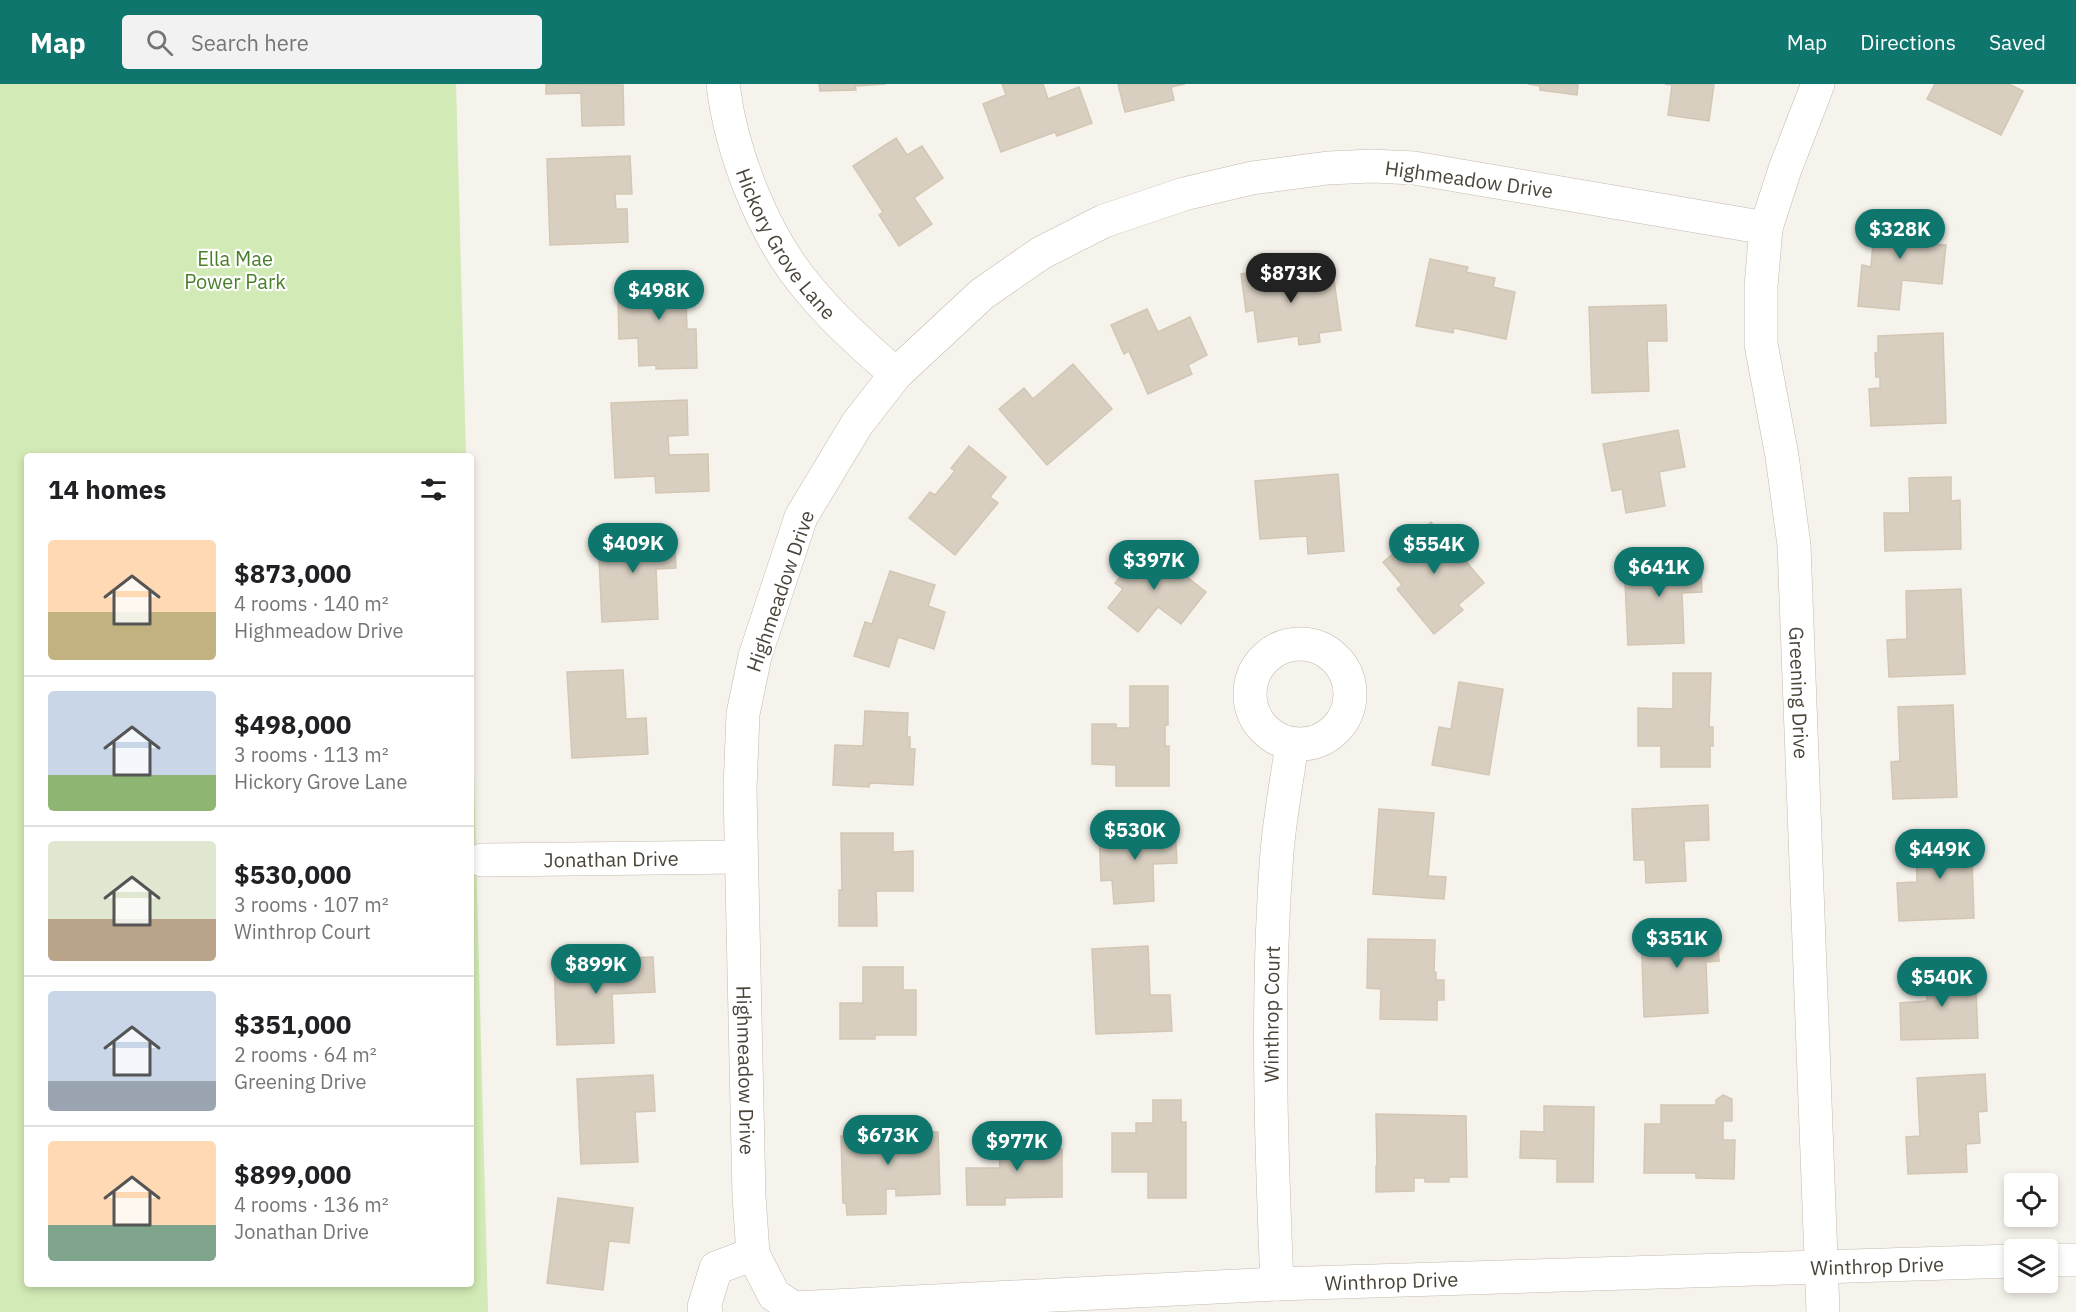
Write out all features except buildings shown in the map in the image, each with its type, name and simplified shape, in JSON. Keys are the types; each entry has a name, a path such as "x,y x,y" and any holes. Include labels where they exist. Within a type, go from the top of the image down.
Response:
{"street":[{"name":"Hickory Grove Lane","path":"723,84 732,135 749,183 784,254 806,286 831,315 851,336 896,374"},
{"name":"Greening Drive","path":"1818,84 1785,169 1766,228 1761,287 1761,344 1782,456 1794,545 1823,1312"},
{"name":"Highmeadow Drive","path":"787,1305 753,1254 749,1196 740,857 743,714 754,656 801,517 857,424 896,374 982,294 1041,253 1104,220 1184,194 1252,178 1328,168 1372,166 1414,168 1766,228"},
{"name":"Winthrop Court","path":"1277,1284 1272,1168 1272,940 1277,850 1292,744"},
{"name":"Jonathan Drive","path":"482,860 740,857"},
{"path":"706,1312 704,1307 716,1268 753,1254"},
{"path":"2058,1260 2076,1260"},
{"name":"Winthrop Drive","path":"787,1305 1277,1284 2004,1261"}],"green space":[{"name":"Ella Mae Power Park","path":"0,84 456,84 466,453 24,453 24,1287 474,1287 474,773 488,1312 0,1312"}]}
